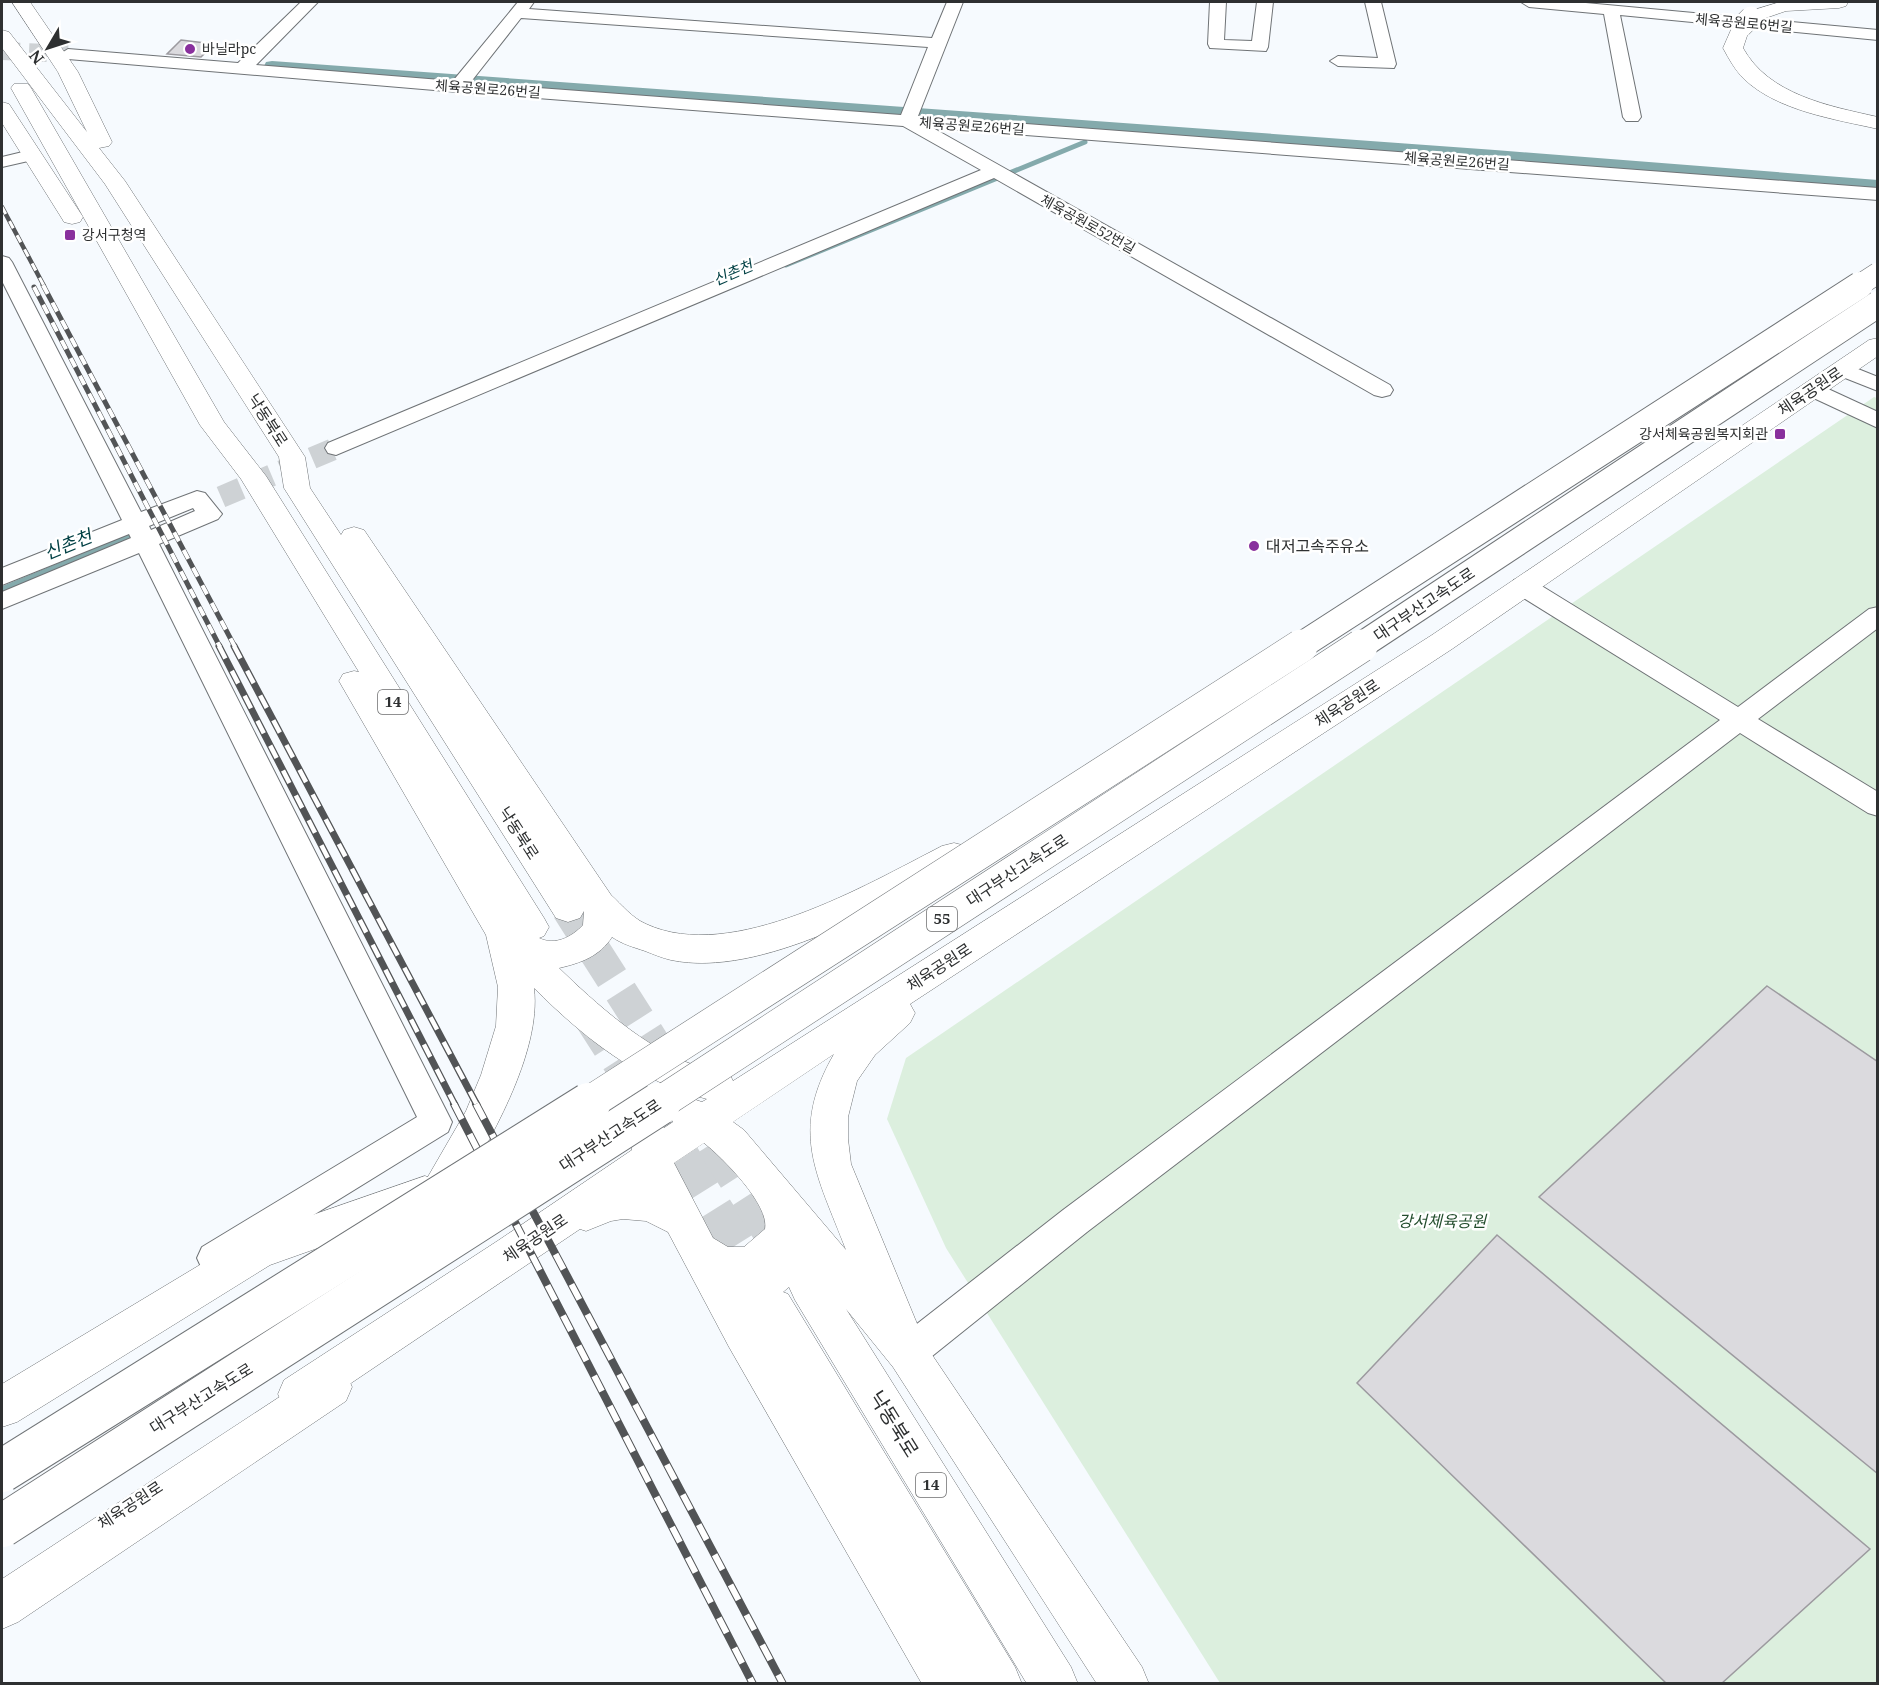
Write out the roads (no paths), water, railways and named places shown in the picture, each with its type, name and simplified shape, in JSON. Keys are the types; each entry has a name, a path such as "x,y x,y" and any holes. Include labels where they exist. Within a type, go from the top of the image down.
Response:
{"main road":[{"path":"21,2 68,72 100,138 114,181"},
{"path":"1839,2 1784,6 1746,22 1733,48 1754,78 1818,109 1878,123"},
{"name":"낙동북로","path":"2,36 114,181 292,457 297,488 584,906"},
{"name":"낙동북로","path":"2,36 3,56 213,424 254,476 518,930"},
{"path":"2,108 69,214 133,284"},
{"path":"2,1462 540,1127 595,1104 626,1100 654,1076 674,1051 703,1023 970,847 1044,795 1878,265"},
{"name":"대구부산고속도로","path":"2,1471 417,1213 833,949 1878,273"},
{"name":"대구부산고속도로","path":"2,1526 514,1198 1329,667 1878,304"},
{"name":"체육공원로","path":"2,1590 513,1253 763,1081 1442,642 1878,345"},
{"path":"2,1606 332,1387 513,1253 605,1203 634,1201 656,1205 715,1261 736,1266 762,1257 776,1248 785,1235 786,1221 776,1196 731,1142 704,1121 667,1104 654,1076 635,1052 567,998 518,930 241,492 213,424"},
{"path":"292,457 341,516 584,906 602,918 596,933 577,951 560,956 537,953 518,930"},
{"path":"584,906 631,933 654,942 691,948 721,948 796,930 854,905 970,847"},
{"path":"1098,865 1054,905 883,1024 852,1056 836,1083 828,1118 832,1164 908,1353 1125,1683"},
{"path":"2,1407 257,1252 441,1187 458,1160 504,1067 518,1000 518,930"},
{"path":"654,1076 685,1078 721,1087 763,1081"},
{"path":"654,1076 646,1128 652,1157 691,1236 793,1302 908,1353"},
{"path":"776,1196 793,1302 949,1683"},
{"path":"793,1302 998,1683"},
{"name":"낙동북로","path":"793,1302 1054,1683"}],"street":[{"path":"242,69 310,2"},
{"path":"567,17 578,2"},
{"path":"621,21 634,2"},
{"path":"907,121 955,2"},
{"path":"1218,2 1216,44 1260,47 1265,2"},
{"path":"1338,61 1388,64 1373,2"},
{"name":"체육공원로6번길","path":"1529,2 1878,34"},
{"path":"458,87 521,7 567,17 938,43"},
{"path":"671,24 681,9"},
{"path":"1611,10 1632,117"},
{"name":"체육공원로26번길","path":"68,54 458,87 1878,194"},
{"name":"체육공원로52번길","path":"907,121 1382,390"},
{"path":"2,155 29,152"},
{"path":"2,162 29,152"},
{"path":"336,448 995,171"},
{"path":"2,262 436,1122 2,1388"},
{"path":"1843,369 1878,386"},
{"path":"1813,389 1878,421"},
{"path":"2,577 140,532 210,514 212,501"},
{"path":"2,601 140,532"},
{"path":"1523,586 1878,807"},
{"path":"908,1353 1075,1221 1878,615"}],"waterway":[{"path":"272,66 1495,155 1878,186"},
{"name":"신촌천","path":"1107,132 1116,129"},
{"name":"신촌천","path":"786,265 1085,142"},
{"name":"신촌천","path":"2,590 140,533"}],"tunnel":[{"path":"2,51 68,54"},
{"path":"221,497 336,448"},
{"path":"568,909 677,1080"},
{"path":"591,1019 646,1105"},
{"path":"645,1104 759,1285"},
{"path":"716,1141 787,1252"}],"railway":[{"path":"2,207 44,286"},
{"path":"43,285 235,647"},
{"path":"34,287 220,647"},
{"path":"219,646 455,1105"},
{"path":"234,646 477,1105"},
{"path":"454,1104 753,1684"},
{"path":"476,1104 783,1684"}],"place":[{"name":"바닐라pc","path":"190,49"},
{"name":"강서구청역","path":"70,235"},
{"name":"강서체육공원복지회관","path":"1780,434"},
{"name":"대저고속주유소","path":"1254,546"}],"park label":[{"name":"강서체육공원","path":"1442,1221"}]}
